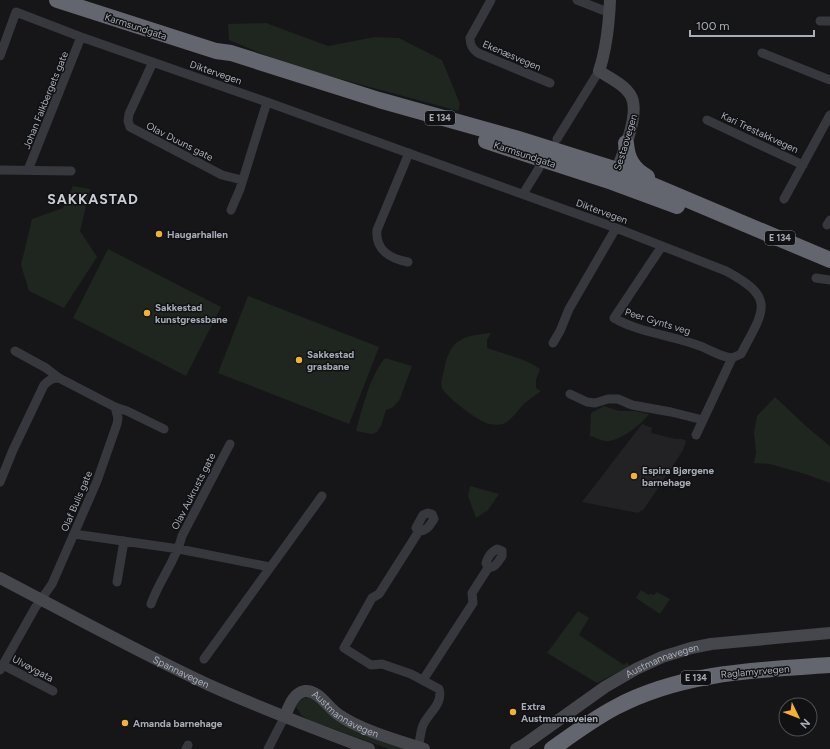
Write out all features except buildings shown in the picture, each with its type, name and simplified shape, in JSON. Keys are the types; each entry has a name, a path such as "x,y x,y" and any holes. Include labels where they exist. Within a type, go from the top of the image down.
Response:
{"highway":[{"name":"Karmsundgata","path":"57,0 216,51 231,60 614,176 663,189 830,260"},
{"name":"E 134","path":"626,143 628,158 636,170 663,189"},
{"name":"Karmsundgata","path":"614,176 830,268"},
{"name":"Raglamyrvegen","path":"552,749 574,733 622,704 658,689 687,680 736,671 830,665"},
{"name":"Raglamyrvegen","path":"560,749 574,733"}],"street":[{"name":"Ekenæsvegen","path":"491,0 470,38 472,47 478,52 550,83"},
{"path":"577,0 610,13"},
{"path":"557,139 599,71 606,47 610,0"},
{"name":"Diktervegen","path":"0,56 16,12 81,37 523,194 704,262 739,278 748,284 759,296 762,311 760,318 743,350 736,357 732,358"},
{"path":"820,21 830,21"},
{"name":"Johan Falkbergets gate","path":"28,170 81,37"},
{"path":"762,53 830,80"},
{"name":"Olav Duuns gate","path":"153,62 129,114 128,121 130,127 222,174 242,180"},
{"name":"Sestaovegen","path":"599,71 627,90 634,105 635,113 633,123 614,176"},
{"path":"231,210 267,102"},
{"name":"Kari Trestakkvegen","path":"784,199 830,114"},
{"name":"Kari Trestakkvegen","path":"707,120 803,165"},
{"path":"408,262 402,261 385,253 376,237 377,230 409,153"},
{"path":"523,194 539,168"},
{"path":"0,170 71,171"},
{"path":"553,343 560,331 569,308 616,228"},
{"name":"Peer Gynts veg","path":"662,246 614,318 627,325 700,345 726,357 732,358"},
{"path":"816,278 830,280"},
{"path":"15,352 46,368 59,378 115,407 127,411 164,429"},
{"path":"696,435 732,358"},
{"path":"0,482 13,450 44,385 48,380 59,378"},
{"path":"570,394 587,402 595,403 608,399 618,399 632,405 671,412 703,420"},
{"name":"Olaf Bulls gate","path":"41,600 52,584 97,481 117,424 118,418 115,407"},
{"name":"Olav Aukrusts gate","path":"151,604 155,593 179,549 182,536 230,444"},
{"path":"204,659 322,496"},
{"name":"Austmannavegen","path":"285,716 296,695 301,692 310,691 318,696 338,715 351,723 421,748 420,739 422,728 440,700 441,694 439,689 411,674 382,664 371,665 344,648 372,598 379,594 419,532"},
{"path":"74,534 179,549 270,567"},
{"path":"118,582 124,541"},
{"path":"423,680 473,603 472,593 488,568"},
{"name":"Spannavegen","path":"0,578 103,633 208,684 369,749"},
{"name":"Ulvøygata","path":"41,600 35,608 2,668 53,691"},
{"name":"Austmannavegen","path":"516,749 605,686 662,657 691,648 711,644 830,633"},
{"path":"268,749 285,716"}],"shaded area":[{"path":"266,23 328,46 375,37 399,38 442,60 460,104 458,111 289,65 229,40 228,24"},
{"path":"73,186 90,189 80,231 97,257 64,308 29,291 21,265 32,219 63,208"},
{"name":"Sakkestad kunstgressbane","path":"108,249 221,307 186,376 73,318"},
{"name":"Sakkestad grasbane","path":"248,296 379,347 349,424 218,373"},
{"path":"491,333 487,340 487,348 535,365 540,369 536,380 536,388 541,391 526,402 508,421 497,425 486,423 474,416 448,396 441,386 447,360 454,345 465,338"},
{"path":"385,358 412,366 399,401 393,407 386,410 381,426 377,432 372,434 356,431 371,383 379,366"},
{"path":"775,397 830,446 830,483 770,464 754,463 756,452 754,433 757,416"},
{"path":"604,406 619,411 635,411 649,414 641,423 623,436 610,441 605,441 590,436 591,413"},
{"name":"Espira Bjørgene barnehage","path":"642,424 652,428 651,433 686,441 683,450 644,509 638,513 582,502"},
{"path":"470,486 499,494 488,510 476,518 468,496"},
{"path":"641,590 649,595 654,595 657,592 670,599 660,614 636,598"},
{"path":"578,611 589,618 579,635 624,665 627,662 629,665 628,667 597,683 547,653"},
{"path":"310,697 409,749 389,749 309,720 301,715 296,707 301,700"}],"place":[{"name":"Haugarhallen","path":"159,234"},
{"name":"Sakkestad kunstgressbane","path":"147,313"},
{"name":"Sakkestad grasbane","path":"299,360"},
{"name":"Espira Bjørgene barnehage","path":"634,476"},
{"name":"Extra Austmannaveien","path":"513,712"},
{"name":"Amanda barnehage","path":"125,723"}],"district":[{"name":"SAKKASTAD","path":"93,199"}]}
